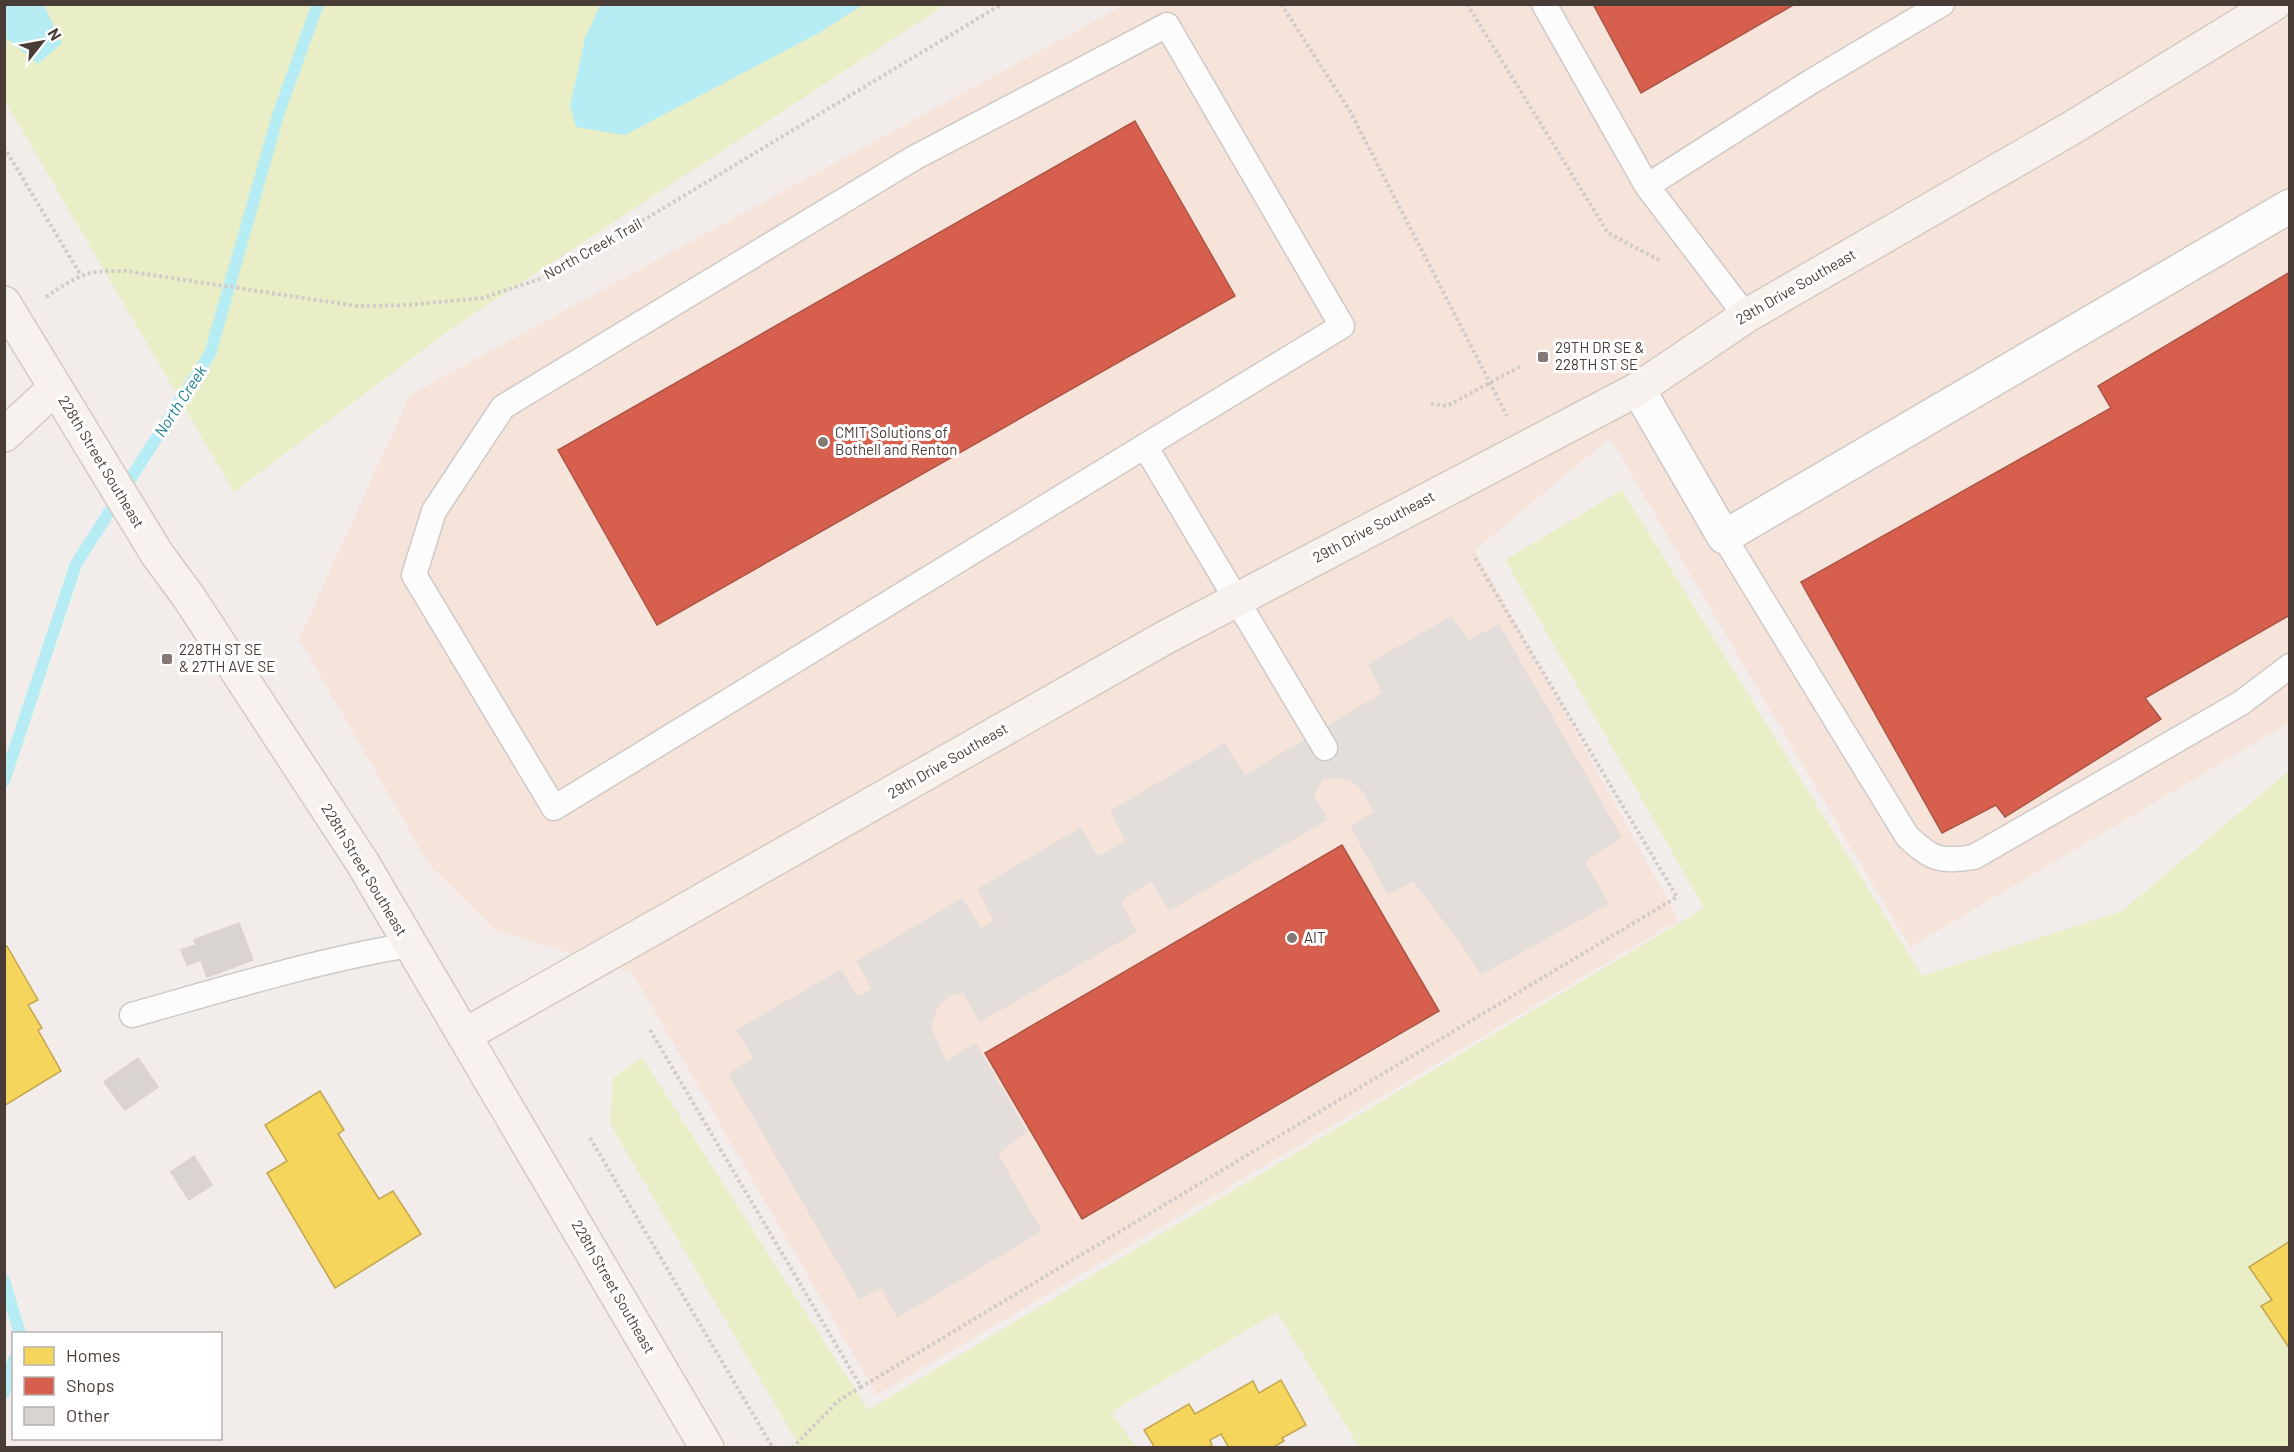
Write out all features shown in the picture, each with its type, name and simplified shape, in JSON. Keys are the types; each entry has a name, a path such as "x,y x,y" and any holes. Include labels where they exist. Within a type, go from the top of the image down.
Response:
{"street":[{"name":"29th Drive Southeast","path":"465,1035 1156,643 1638,389 1746,316 2075,126 2274,4"},
{"path":"1638,389 1724,537 2289,206"},
{"name":"228th Street Southeast","path":"9,311 157,554 188,596 362,862 707,1448"},
{"path":"4,435 55,388"}],"lane":[{"path":"1544,4 1647,186 1746,316"},
{"path":"1647,186 1812,81 1942,4"},
{"path":"1167,25 1342,326 1145,446 554,808 414,574 434,511 502,407 914,158 1167,25"},
{"path":"1145,446 1325,748"},
{"path":"1724,537 1907,836 1926,854 1946,861 1974,857 2241,703 2289,666"},
{"path":"132,1015 298,968 409,945"}],"path":[{"name":"North Creek Trail","path":"9,311 80,274 102,270 126,271 356,306 408,305 482,298 543,278 1002,4"},
{"path":"1281,4 1350,111 1523,449"},
{"path":"1467,4 1608,232 1659,260"},
{"path":"4,147 80,274"},
{"path":"1431,404 1447,406 1522,365"},
{"path":"792,1448 838,1401 1677,897 1473,555"},
{"path":"650,1030 861,1387"},
{"path":"590,1138 773,1448"}],"shaded area":[{"path":"1124,5 2289,5 2289,723 1910,947 1610,438 1475,550 1679,920 877,1395 632,972 497,931 430,866 299,639 410,395"},
{"path":"1451,616 1469,640 1499,624 1622,837 1585,861 1609,904 1481,975 1461,944 1413,881 1388,895 1350,826 1374,812 1363,792 1349,779 1324,779 1314,794 1328,820 1169,911 1151,881 1121,901 1137,932 980,1022 963,993 951,995 938,1007 931,1026 946,1061 976,1043 1027,1132 998,1154 1042,1231 897,1318 881,1288 859,1300 728,1074 753,1058 736,1030 841,969 858,996 872,989 856,961 962,898 981,928 994,921 977,889 1081,827 1098,856 1125,841 1110,811 1225,743 1245,775 1382,693 1368,664"}],"green space":[{"path":"4,5 945,5 455,326 234,492 5,101"},
{"path":"1622,490 1922,976 2122,911 2289,771 2289,1447 1359,1447 1277,1312 1111,1412 1136,1447 800,1447 610,1124 613,1078 642,1057 868,1410 1704,908 1505,560"}],"water":[{"path":"600,4 863,5 817,34 625,135 576,127 570,106 585,38"},
{"path":"4,5 44,5 62,43 38,64 5,37"}],"building: Homes":[{"path":"7,946 38,1000 28,1005 42,1028 38,1030 61,1071 4,1106 4,947"},
{"path":"320,1091 344,1130 338,1134 379,1199 393,1191 421,1234 335,1288 267,1173 287,1161 265,1125"},
{"path":"2290,1241 2290,1349 2261,1306 2272,1300 2249,1267"},
{"path":"1281,1380 1306,1425 1282,1438 1284,1441 1272,1448 1229,1448 1221,1434 1210,1440 1212,1445 1208,1448 1155,1448 1144,1430 1189,1404 1195,1414 1253,1381 1259,1393"}],"building: Shops":[{"path":"1593,4 1795,4 1641,93"},
{"path":"1135,121 1235,296 657,625 558,450"},
{"path":"2290,272 2290,615 2145,698 2161,719 2005,817 1996,805 1942,833 1801,582 2111,408 2098,386"},
{"path":"1342,845 1439,1011 1082,1219 985,1053"}],"building: Other":[{"path":"239,923 253,960 207,977 201,960 187,965 181,950 196,945 194,940"},
{"path":"138,1058 158,1087 125,1110 104,1082"},
{"path":"194,1156 212,1185 189,1200 171,1172"}],"waterway":[{"name":"North Creek","path":"4,781 76,564 210,354 279,112 318,4"},
{"name":"North Creek","path":"4,1280 19,1332"},
{"name":"North Creek","path":"4,1393 12,1366"}],"place":[{"name":"29TH DR SE & 228TH ST SE","path":"1543,357"},
{"name":"CMIT Solutions of Bothell and Renton","path":"823,442"},
{"name":"228TH ST SE & 27TH AVE SE","path":"167,659"},
{"name":"AIT","path":"1292,938"}]}
